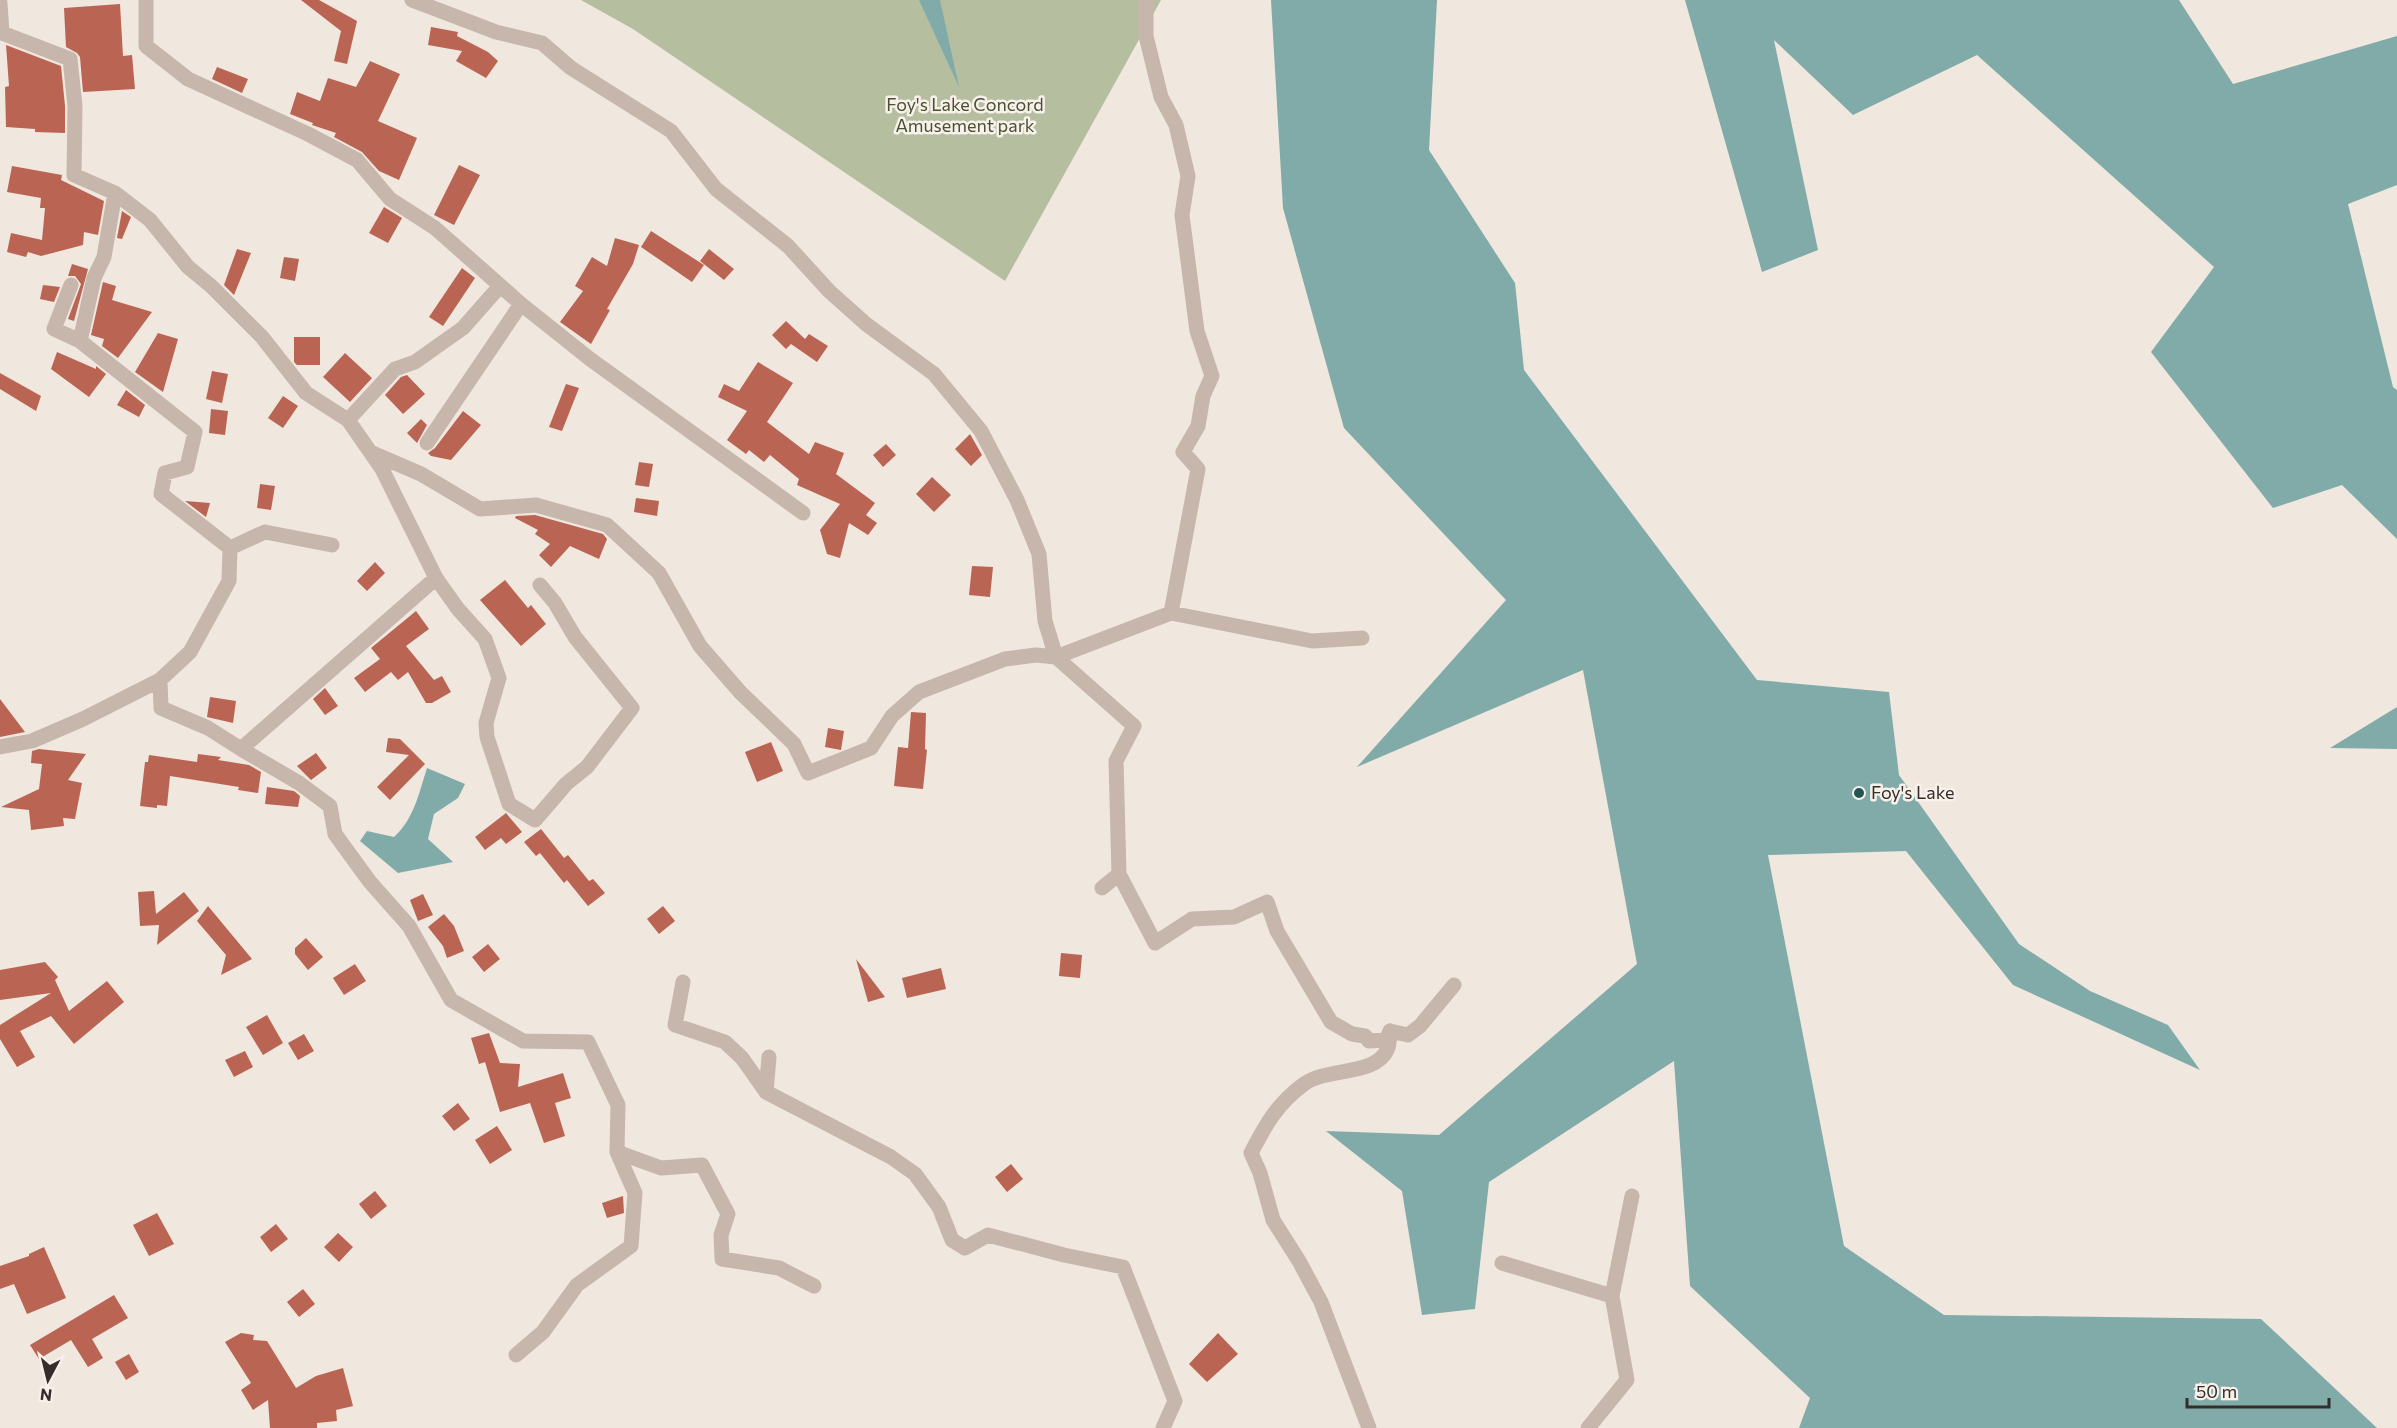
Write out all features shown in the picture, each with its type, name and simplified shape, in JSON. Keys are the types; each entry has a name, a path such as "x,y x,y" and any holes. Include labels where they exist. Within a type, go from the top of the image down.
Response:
{"street":[{"path":"146,0 146,46 188,80 308,134 357,160 390,199 435,228 521,304 590,359 803,513"},
{"path":"412,0 496,32 542,43 571,68 671,131 716,189 788,246 830,291 866,324 934,374 981,431 1017,500 1039,554 1045,621 1056,657 1134,726 1116,761 1119,874 1155,943 1192,919 1234,917 1266,902 1277,931 1331,1022 1352,1034 1365,1036 1369,1041 1386,1040 1390,1031"},
{"path":"1146,0 1146,36 1161,97 1176,125 1188,176 1182,215 1197,331 1212,376 1203,396 1198,426 1183,452 1198,469 1171,613"},
{"path":"0,3 1,33 70,59 75,106 75,175 115,193 150,220 188,267 211,286 262,337 306,393 348,420 382,469 436,578 458,609 485,639 499,678 486,723 487,737 509,804 535,820 566,784 587,767 632,708 575,637 555,603 540,585"},
{"path":"80,341 94,278 104,257 115,193"},
{"path":"71,285 54,329 80,341 195,432 187,467 165,473 161,494 230,548"},
{"path":"348,420 395,369 415,362 463,328 500,286"},
{"path":"427,443 521,304"},
{"path":"370,452 421,474 480,509 536,505 607,525 659,573 700,646 740,692 794,744 807,773 871,748 892,716 919,692 1005,659 1036,655 1056,657 1171,613 1312,641 1362,638"},
{"path":"230,548 265,532 332,545"},
{"path":"0,747 32,741 83,719 160,680 190,652 229,581 230,548"},
{"path":"241,749 436,578"},
{"path":"160,680 161,708 208,728 299,783 330,806 335,834 370,882 409,926 451,1000 523,1041 588,1042 618,1105 617,1152 635,1194 631,1246 577,1285 543,1332 516,1355"},
{"path":"1102,888 1119,874"},
{"path":"683,982 675,1025 725,1042 742,1058 766,1092 891,1157 915,1174 939,1207 952,1240 965,1248 988,1235 1064,1255 1123,1267 1175,1401 1163,1428"},
{"path":"1390,1031 1408,1035 1420,1026 1454,985"},
{"path":"1369,1428 1321,1302 1273,1220 1260,1173 1251,1153 1272,1113 1306,1083 1336,1071 1370,1067 1387,1050 1390,1031"},
{"path":"766,1092 770,1057"},
{"path":"617,1152 661,1168 702,1165 728,1214 721,1235 722,1259 779,1268 814,1286"},
{"path":"1588,1428 1627,1380 1612,1296 1632,1196"},
{"path":"1502,1263 1612,1296"}],"green space":[{"name":"Foy's Lake Concord Amusement park","path":"581,0 1161,0 1005,281 633,29"}],"water":[{"path":"919,0 940,0 959,87"},
{"name":"Foy's Lake","path":"1271,0 1437,0 1429,150 1515,283 1524,370 1757,680 1889,692 1899,775 2019,944 2090,991 2168,1025 2200,1070 2013,985 1906,851 1768,855 1844,1246 1944,1315 2261,1319 2377,1428 1799,1428 1810,1398 1690,1286 1674,1061 1489,1182 1475,1309 1422,1315 1402,1191 1326,1131 1439,1135 1637,964 1583,670 1357,767 1506,600 1344,428 1283,208"},
{"path":"1685,0 2179,0 2233,84 2397,36 2397,185 2348,204 2393,387 2397,390 2397,539 2342,485 2273,508 2151,352 2214,267 1977,55 1853,115 1774,40 1818,250 1762,272"},
{"path":"2397,707 2397,749 2330,748"},
{"path":"427,768 465,784 458,798 434,814 428,839 453,862 398,873 360,841 367,831 394,837 401,830 415,805"}],"building":[{"path":"301,0 319,0 357,21 347,64 334,61 341,31"},
{"path":"120,4 123,56 132,55 135,89 83,92 80,57 66,47 64,8"},
{"path":"431,27 458,32 457,36 488,52 498,61 486,78 456,61 462,51 428,45"},
{"path":"6,45 61,66 65,133 35,132 35,129 6,127 5,87 9,86"},
{"path":"370,61 400,74 378,121 417,138 399,180 379,171 362,152 334,137 336,133 290,114 297,92 320,101 328,78 356,87"},
{"path":"217,67 248,79 242,93 212,79"},
{"path":"459,165 480,175 454,225 434,215"},
{"path":"12,166 62,175 61,180 104,201 98,235 84,232 83,245 41,256 28,252 26,257 7,252 11,233 42,240 45,208 40,208 41,198 7,192"},
{"path":"384,207 402,218 388,243 369,233"},
{"path":"122,211 131,217 122,239 117,238"},
{"path":"651,231 704,265 692,282 641,247"},
{"path":"615,238 639,245 633,264 607,309 610,310 591,344 560,322 583,291 575,286 592,257 607,266"},
{"path":"237,249 251,253 234,295 224,285"},
{"path":"709,249 734,269 724,280 700,261"},
{"path":"284,257 299,259 295,281 280,278"},
{"path":"72,264 88,269 74,321 68,319 81,284 75,276 68,276"},
{"path":"462,268 475,278 443,326 429,317"},
{"path":"103,282 116,286 112,300 152,312 118,358 102,346 104,339 91,335"},
{"path":"43,285 60,287 54,302 40,299"},
{"path":"786,321 805,339 809,334 828,346 817,362 791,344 786,349 772,335"},
{"path":"158,333 178,339 163,392 135,372"},
{"path":"294,337 320,337 320,365 297,365 294,362"},
{"path":"57,352 96,369 96,366 106,374 89,397 51,369"},
{"path":"345,353 372,378 350,402 323,377"},
{"path":"758,362 793,383 767,422 809,454 815,442 844,453 836,474 875,503 866,515 877,523 868,535 849,523 840,558 827,554 820,530 840,504 797,485 799,479 770,455 764,462 749,450 746,454 727,440 747,411 718,397 724,384 739,391"},
{"path":"212,371 228,374 222,403 206,399"},
{"path":"0,373 41,396 36,411 0,389"},
{"path":"407,375 425,394 403,414 385,395 401,377"},
{"path":"566,384 579,388 562,431 549,427"},
{"path":"126,390 145,405 139,417 117,405"},
{"path":"283,396 298,406 283,428 268,418"},
{"path":"211,409 228,411 225,435 209,433"},
{"path":"463,411 481,425 451,460 431,456 428,453 435,448"},
{"path":"421,419 427,425 417,443 407,433"},
{"path":"970,434 982,455 971,466 955,449"},
{"path":"886,444 896,455 883,467 873,455"},
{"path":"639,462 653,464 649,487 635,485"},
{"path":"932,477 951,495 934,512 916,494"},
{"path":"260,484 275,486 271,510 257,508"},
{"path":"636,498 659,501 657,516 634,512"},
{"path":"185,501 210,503 206,517"},
{"path":"535,515 603,534 607,539 599,559 570,546 551,567 539,555 550,544 535,534 538,530 515,518 516,516"},
{"path":"375,562 385,573 367,591 357,581"},
{"path":"972,566 993,567 990,597 969,595"},
{"path":"505,580 528,608 531,605 546,624 521,646 480,600"},
{"path":"416,611 429,629 406,646 434,680 442,676 451,692 432,703 426,703 408,672 398,680 391,672 365,692 354,678 380,659 371,648"},
{"path":"325,688 338,706 325,715 313,699"},
{"path":"210,697 236,701 233,723 207,717"},
{"path":"0,699 25,732 0,737"},
{"path":"911,712 926,713 925,749 927,750 923,789 894,786 898,747 908,748"},
{"path":"828,728 844,731 841,750 825,747"},
{"path":"388,738 400,739 425,764 390,800 377,787 409,755 386,752"},
{"path":"771,742 783,771 757,782 745,752"},
{"path":"39,749 86,754 68,780 82,783 75,819 63,818 64,826 31,830 29,810 1,807 39,789 42,764 31,763 32,751"},
{"path":"316,753 327,768 311,780 297,766"},
{"path":"198,754 221,757 218,760 249,765 261,772 258,793 238,790 239,787 170,776 167,806 157,805 157,808 140,806 145,762 148,762 149,755 197,762"},
{"path":"267,787 294,791 300,796 298,807 265,804"},
{"path":"506,813 522,832 506,844 501,838 485,850 475,837"},
{"path":"541,829 564,858 568,855 589,881 593,879 605,893 588,906 567,880 564,883 540,853 536,856 524,842"},
{"path":"154,891 156,914 184,892 199,911 157,945 159,925 140,926 138,892"},
{"path":"423,894 433,915 418,921 410,900"},
{"path":"208,906 252,959 221,975 226,955 197,921"},
{"path":"663,906 675,921 659,934 647,919"},
{"path":"444,914 454,926 464,951 447,958 443,946 428,927"},
{"path":"306,938 323,957 308,970 295,954 295,948"},
{"path":"488,944 500,959 484,972 472,957"},
{"path":"1061,953 1082,955 1080,978 1059,976"},
{"path":"856,959 885,997 868,1002"},
{"path":"45,962 58,977 55,980 69,1011 107,981 124,1002 74,1044 51,1016 20,1031 35,1057 17,1067 0,1039 0,1025 51,993 0,1000 0,970"},
{"path":"355,964 366,981 344,995 333,978"},
{"path":"941,968 946,989 907,998 902,978"},
{"path":"267,1015 283,1043 263,1055 246,1027"},
{"path":"489,1033 500,1063 520,1064 518,1087 563,1073 571,1098 555,1103 565,1136 544,1143 530,1103 500,1112 485,1062 479,1064 471,1038"},
{"path":"304,1034 314,1051 298,1060 288,1043"},
{"path":"245,1051 253,1067 234,1077 225,1060"},
{"path":"458,1103 470,1119 454,1131 442,1116"},
{"path":"497,1126 512,1150 490,1164 475,1140"},
{"path":"1011,1164 1023,1179 1007,1192 995,1177"},
{"path":"375,1191 387,1206 371,1219 359,1204"},
{"path":"623,1196 624,1213 607,1218 602,1203"},
{"path":"157,1213 174,1244 149,1256 133,1225"},
{"path":"276,1224 288,1239 271,1252 260,1237"},
{"path":"338,1233 353,1247 339,1262 324,1247"},
{"path":"44,1247 66,1298 27,1314 14,1284 0,1289 0,1266 29,1256"},
{"path":"303,1289 315,1304 299,1317 287,1302"},
{"path":"114,1295 128,1318 92,1339 103,1358 88,1367 71,1340 39,1359 30,1345"},
{"path":"241,1333 254,1335 253,1340 267,1341 296,1388 316,1376 343,1368 353,1406 336,1410 337,1421 317,1423 317,1428 270,1428 268,1400 253,1410 241,1390 251,1383 225,1342"},
{"path":"1218,1333 1238,1354 1207,1382 1189,1364"},
{"path":"129,1354 139,1372 126,1380 115,1362"}],"place":[{"name":"Foy's Lake","path":"1859,793"}]}
